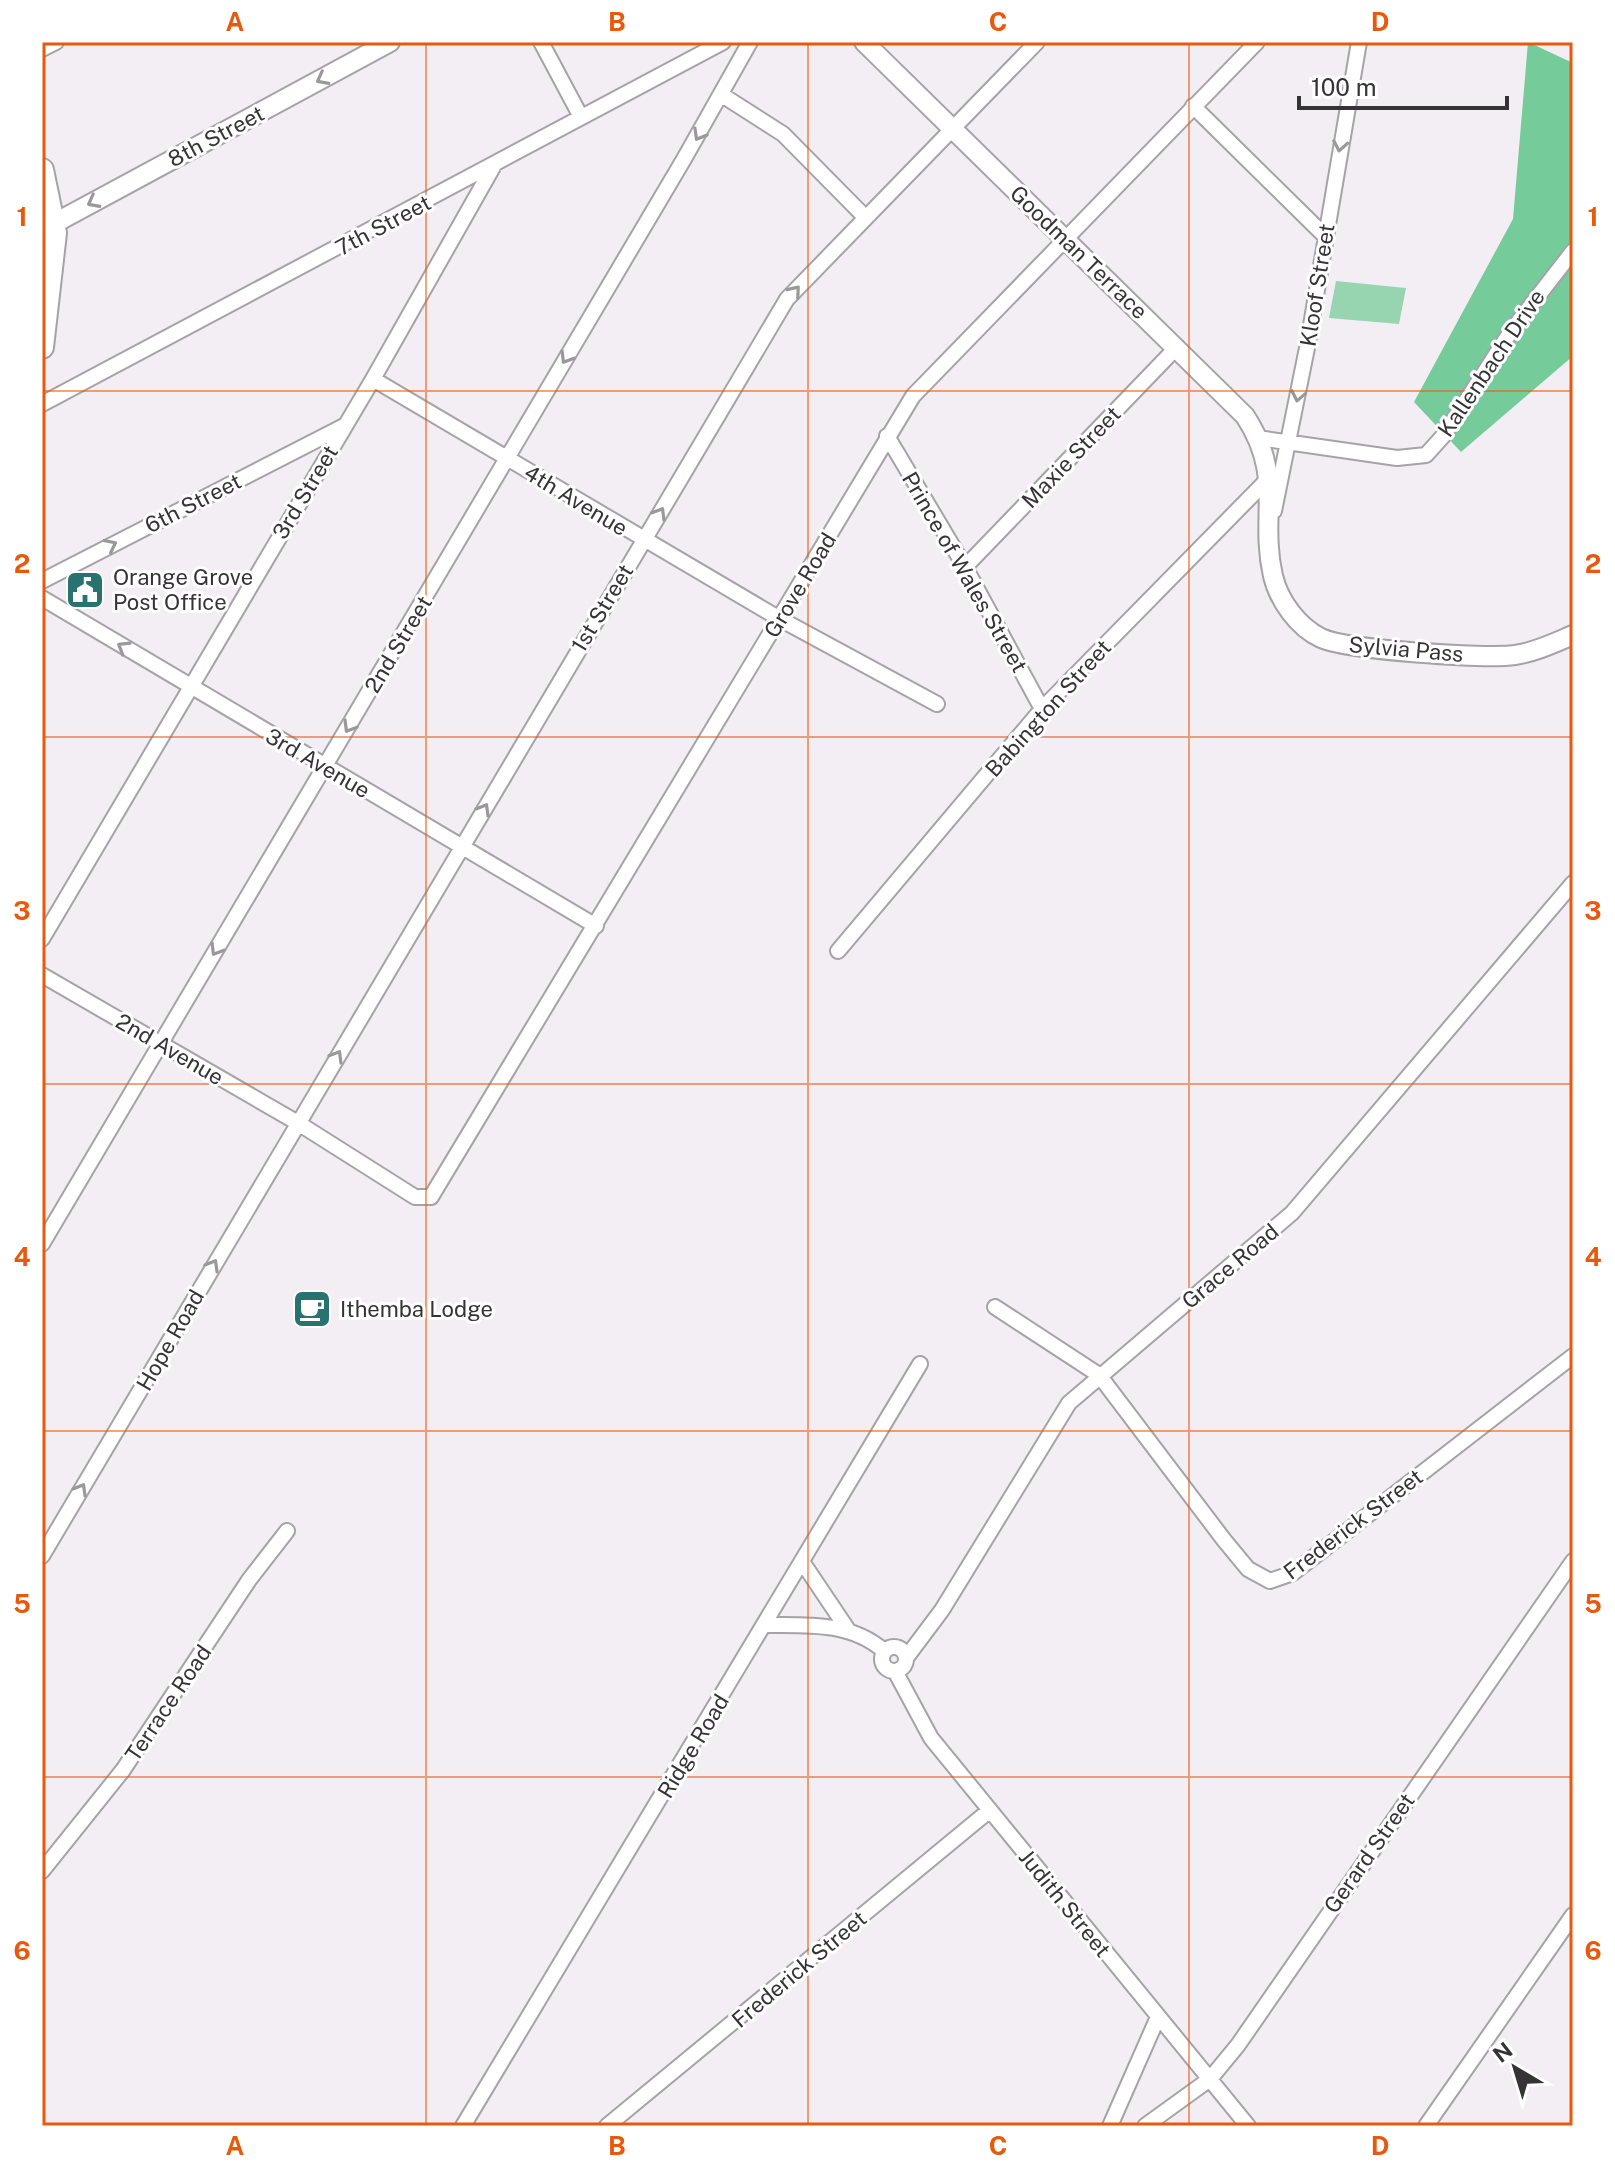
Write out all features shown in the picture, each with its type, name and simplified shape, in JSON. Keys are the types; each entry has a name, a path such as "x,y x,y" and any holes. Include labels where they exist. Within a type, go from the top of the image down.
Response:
{"main road":[{"name":"8th Street","path":"48,226 390,42"},
{"name":"Goodman Terrace","path":"864,42 1236,406 1258,438 1270,477"},
{"path":"42,170 48,226 55,248 42,347"},
{"name":"Sylvia Pass","path":"1270,477 1273,576 1283,599 1305,627 1326,640 1503,656 1525,653 1573,635"}],"street":[{"path":"42,49 56,42"},
{"path":"541,42 581,117"},
{"name":"7th Street","path":"42,404 493,167 723,42"},
{"name":"2nd Street","path":"42,1244 722,95 750,42"},
{"name":"1st Street","path":"298,1123 787,299 1037,42"},
{"name":"Grove Road","path":"431,1197 887,436 923,384 1257,42"},
{"name":"Kloof Street","path":"1271,527 1290,441 1359,42"},
{"path":"722,95 783,134 865,217"},
{"path":"1193,106 1325,236"},
{"name":"3rd Street","path":"42,939 373,379 493,167"},
{"name":"Kallenbach Drive","path":"1258,438 1408,459 1431,452 1532,301 1573,251"},
{"name":"Maxie Street","path":"965,567 1177,347"},
{"name":"4th Avenue","path":"373,379 780,619"},
{"name":"6th Street","path":"42,581 344,426"},
{"name":"Prince of Wales Street","path":"887,436 965,567 1042,709"},
{"name":"Babington Street","path":"838,951 1042,709 1270,477"},
{"name":"3rd Avenue","path":"42,598 596,926"},
{"path":"780,619 937,704"},
{"name":"Grace Road","path":"906,1658 937,1617 1061,1414 1099,1375 1292,1213 1573,883"},
{"name":"2nd Avenue","path":"42,975 298,1123 415,1197 431,1197"},
{"name":"Hope Road","path":"42,1556 298,1123"},
{"path":"995,1307 1099,1375"},
{"name":"Frederick Street","path":"1099,1375 1248,1569 1264,1580 1276,1581 1293,1573 1573,1356"},
{"name":"Ridge Road","path":"463,2126 920,1364"},
{"name":"Terrace Road","path":"42,1871 123,1770 249,1580 287,1531"},
{"name":"Gerard Street","path":"1145,2126 1210,2079 1238,2045 1573,1561"},
{"path":"803,1563 848,1630"},
{"path":"766,1625 848,1630 872,1640 884,1651"},
{"path":"895,1647 906,1658 903,1667 895,1671 882,1662 884,1651 895,1647"},
{"name":"Judith Street","path":"895,1671 926,1731 1248,2126"},
{"name":"Frederick Street","path":"607,2126 990,1810"},
{"path":"1426,2126 1573,1915"},
{"path":"1110,2126 1158,2017"}],"green space":[{"path":"1528,42 1573,63 1573,356 1461,452 1414,402 1513,219"},
{"path":"1336,281 1406,288 1399,324 1329,318"}],"place":[{"name":"Orange Grove Post Office","path":"85,590"},
{"name":"Ithemba Lodge","path":"312,1309"}]}
